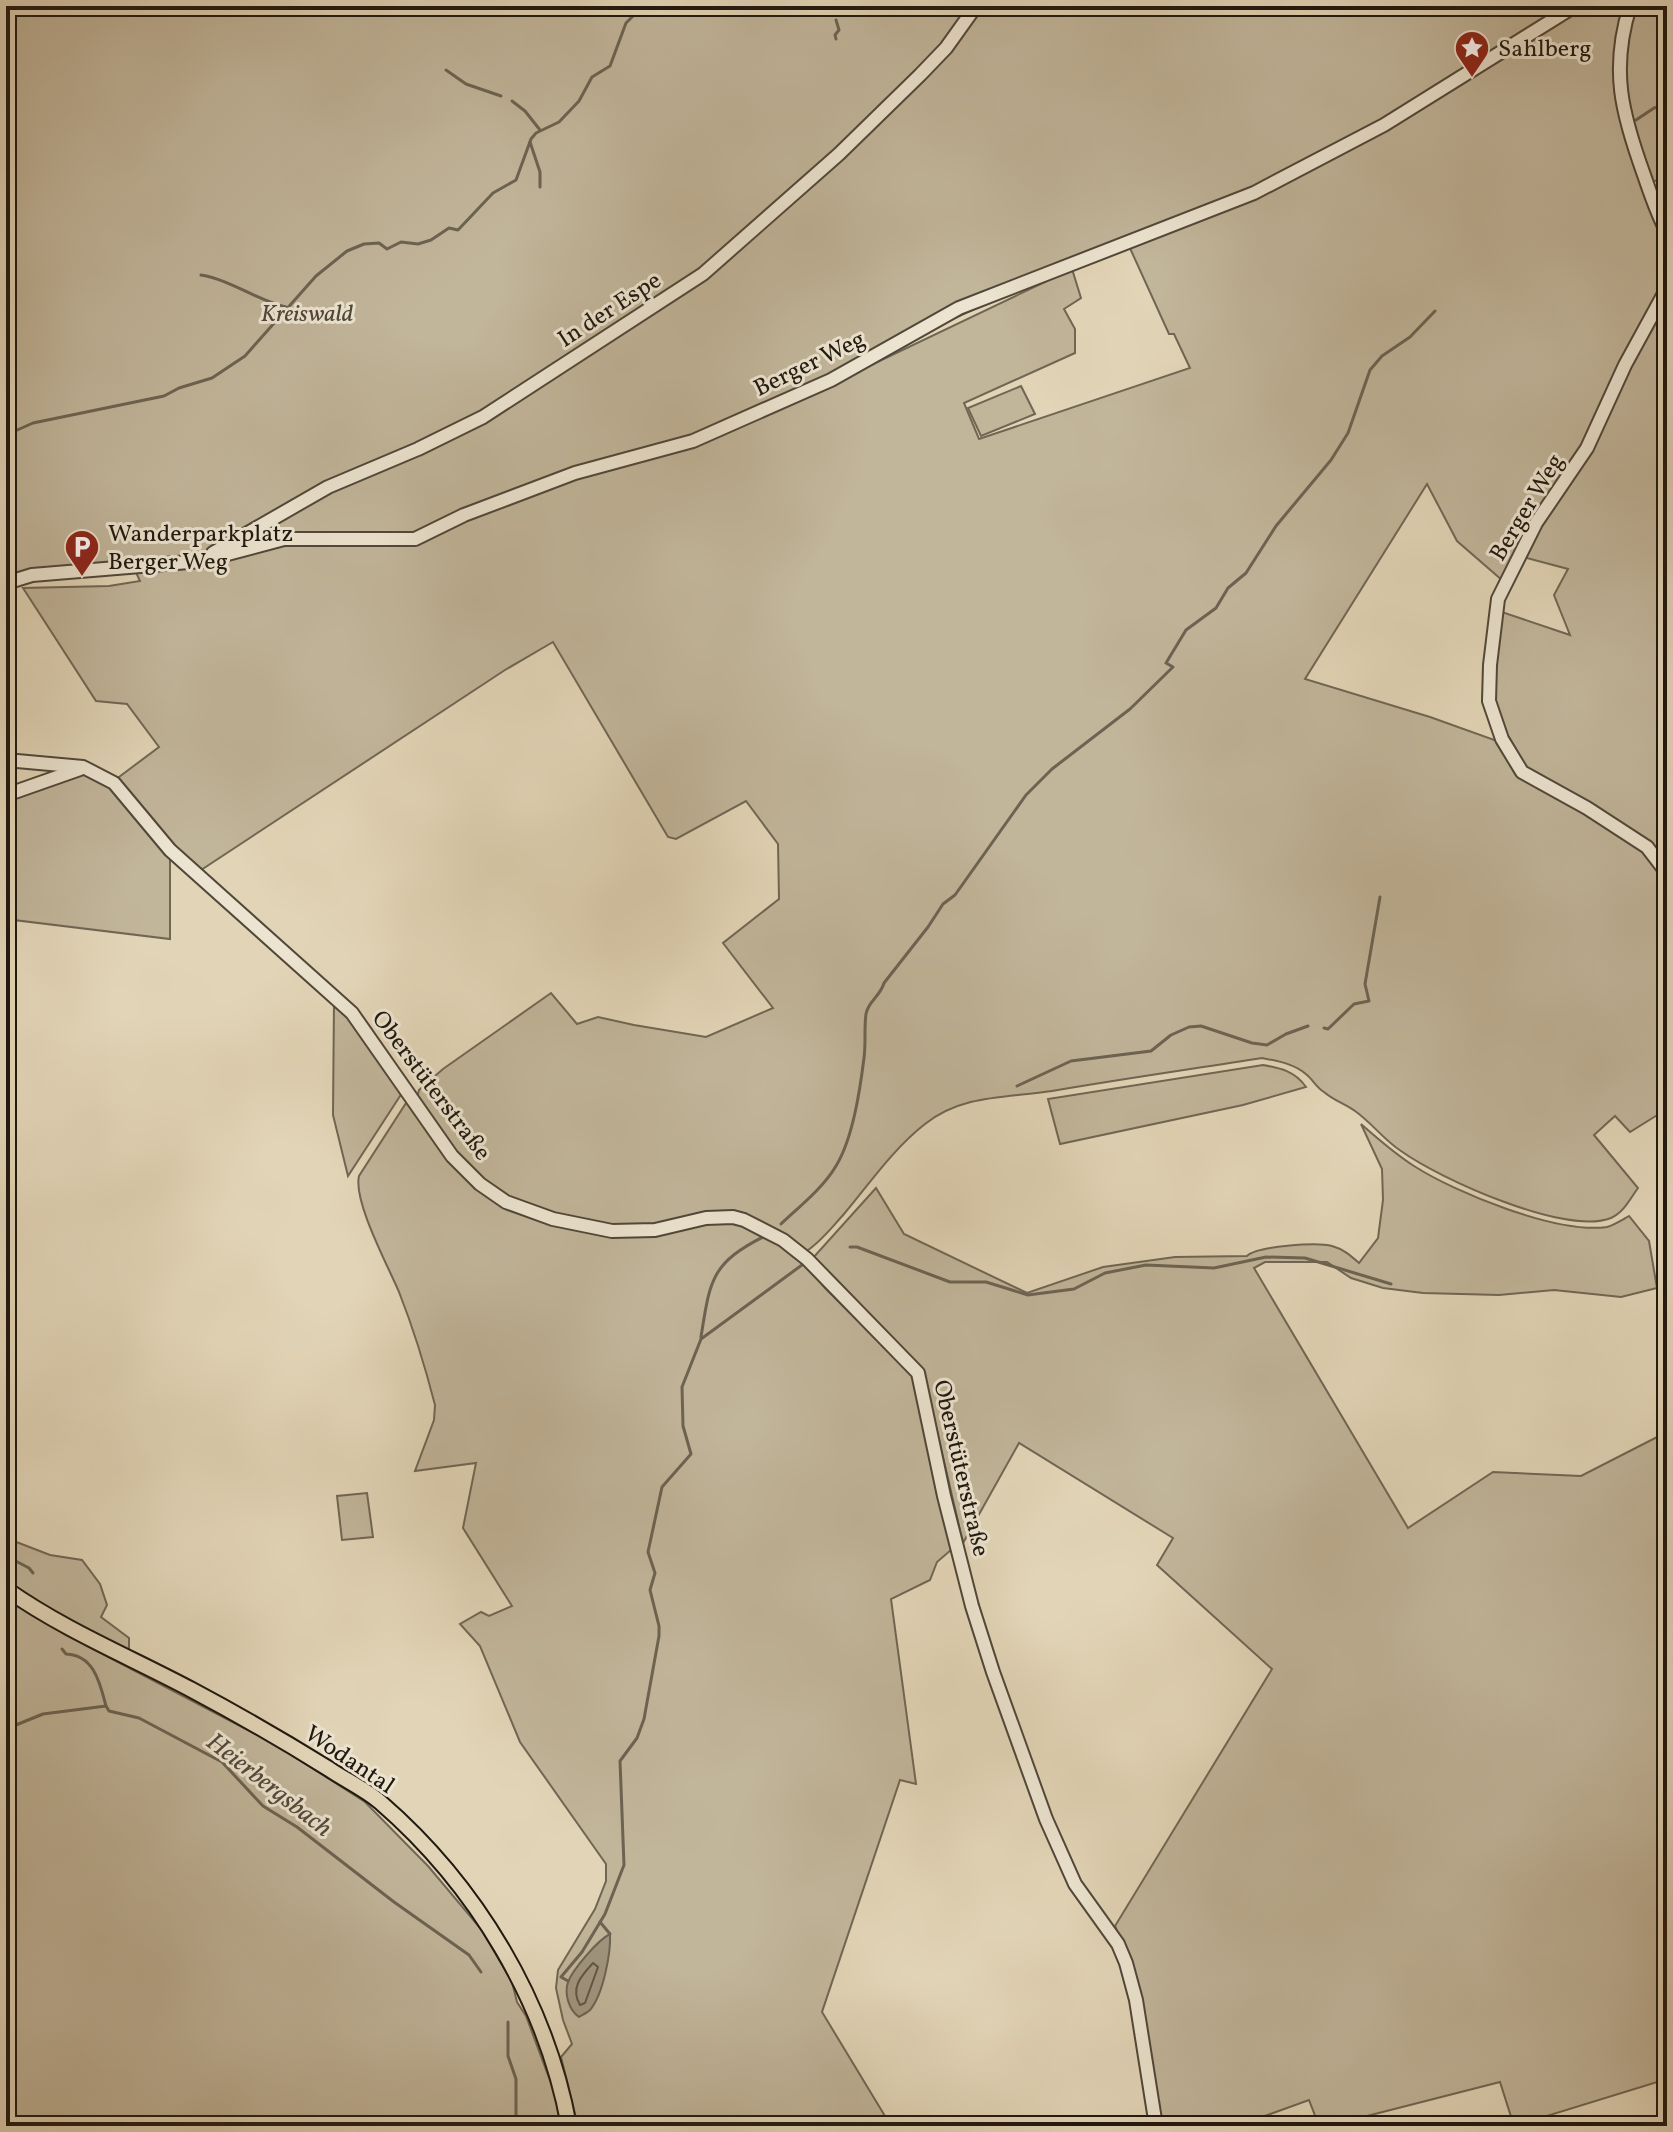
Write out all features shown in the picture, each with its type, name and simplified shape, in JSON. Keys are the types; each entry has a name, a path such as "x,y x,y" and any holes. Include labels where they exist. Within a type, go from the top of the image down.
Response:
{"main road":[{"name":"Wodantal","path":"6,1589 54,1620 287,1743 379,1801 440,1864 490,1928 521,1981 563,2094 569,2126"}],"street":[{"name":"In der Espe","path":"201,561 328,487 418,449 483,417 703,274 839,154 920,75 946,48 976,6"},
{"name":"Berger Weg","path":"6,583 32,575 201,561 284,539 415,539 464,515 575,473 693,441 831,380 959,308 1254,193 1384,125 1575,6"},
{"path":"1630,6 1619,39 1622,109 1655,209 1667,232"},
{"name":"Berger Weg","path":"1667,288 1625,365 1587,448 1536,523 1498,599 1489,701 1502,739 1522,772 1587,808 1647,847 1667,873"},
{"name":"Oberstüterstraße","path":"6,760 83,767 114,783 170,850 352,1013 452,1156 480,1184 506,1202 553,1219 612,1231 655,1230 706,1218 733,1217 744,1220 783,1240 807,1259 918,1373 944,1496 972,1606 993,1672 1046,1819 1075,1884 1118,1944 1126,1963 1136,2000 1156,2126"},
{"path":"6,795 83,767"}],"green space":[{"name":"Kreiswald","path":"6,6 1571,6 1383,122 1216,207 1071,264 773,403 800,399 1072,269 1081,298 1064,309 1075,329 1075,353 964,403 979,439 1190,368 1174,334 1169,334 1129,246 1279,184 1584,6 1627,6 1619,103 1667,234 1667,286 1585,446 1503,581 1457,541 1427,484 1305,679 1500,742 1508,756 1643,846 1667,877 1667,1109 1630,1132 1615,1116 1594,1135 1638,1188 1626,1205 1611,1218 1591,1221 1565,1219 1504,1202 1419,1163 1389,1142 1355,1111 1322,1090 1302,1071 1262,1058 986,1099 955,1107 925,1124 903,1144 844,1214 805,1252 743,1217 617,1228 561,1217 500,1194 460,1160 417,1098 419,1090 443,1069 551,993 577,1024 598,1017 706,1037 773,1008 723,943 779,899 778,844 746,801 676,839 668,837 553,642 505,670 198,872 187,861 115,780 159,747 127,704 96,701 23,588 109,586 140,581 134,568 6,581"},
{"path":"1633,6 1667,6 1667,175 1664,179 1649,182 1623,94 1629,17"},
{"path":"1667,294 1667,868 1527,770 1504,737 1491,688 1499,611 1570,635 1554,595 1568,569 1523,557"},
{"path":"1021,386 1035,414 981,436 968,408"},
{"path":"81,771 110,786 170,857 170,939 6,919 6,797"},
{"path":"334,1002 350,1016 402,1093 348,1176 333,1115"},
{"path":"1263,1065 1292,1074 1306,1087 1243,1105 1060,1144 1048,1099"},
{"path":"408,1100 480,1190 620,1235 733,1220 765,1234 803,1262 912,1375 951,1550 937,1562 930,1580 891,1599 916,1784 900,1780 822,2012 891,2126 578,2126 561,2057 572,2044 556,1988 558,1970 595,1909 606,1881 606,1864 520,1742 480,1646 460,1624 481,1612 489,1616 512,1606 463,1528 476,1463 415,1471 434,1420 435,1405 409,1319 366,1217 359,1187 359,1176"},
{"path":"1361,1124 1414,1166 1480,1199 1535,1218 1586,1227 1607,1227 1629,1216 1649,1241 1657,1288 1621,1297 1554,1290 1499,1295 1423,1293 1383,1288 1351,1278 1327,1262 1265,1262 1254,1268 1408,1528 1493,1472 1581,1476 1667,1432 1667,2079 1514,2126 1500,2082 1328,2126 1319,2126 1309,2100 1237,2126 1159,2126 1129,1960 1115,1926 1272,1669 1157,1565 1173,1538 1019,1443 963,1543 923,1371 812,1259 876,1188 904,1234 1027,1293 1103,1267 1175,1257 1247,1256 1288,1246 1332,1246 1359,1263 1378,1238 1383,1200 1382,1169"},
{"path":"367,1493 373,1537 342,1540 337,1496"},
{"path":"6,1538 50,1555 82,1560 100,1584 107,1605 101,1617 129,1638 129,1651 94,1636 87,1646 278,1746 365,1802 428,1866 481,1929 512,1982 517,2002 526,2016 555,2094 561,2126 6,2126"}],"water":[{"path":"610,1934 608,1962 599,1994 590,2010 579,2017 568,2001 568,1982 586,1955"}],"waterway":[{"name":"Heierbergsbach","path":"6,435 33,423 164,396 212,378 245,356 316,276 347,251 364,244 379,243 387,249 401,242 418,244 431,240 449,228 458,230 493,193 516,180 531,139 536,133 559,122 579,101 592,77 610,66 626,23 643,6"},
{"path":"835,6 835,11"},
{"path":"836,20 839,30 836,39"},
{"path":"446,70 466,84 501,96"},
{"path":"512,101 525,111 540,130"},
{"path":"1636,120 1654,108 1667,104"},
{"path":"530,142 540,172 540,187"},
{"name":"Heierbergsbach","path":"201,275 286,307"},
{"path":"781,1224 825,1182 842,1155 858,1099 865,1053 866,1014 884,983 943,904 955,895 1026,795 1052,769 1130,709 1173,667 1166,663 1186,630 1216,608 1228,588 1246,573 1276,526 1331,460 1348,433 1370,370 1382,356 1410,337 1435,311"},
{"path":"1324,1028 1328,1029 1354,1004 1369,1001 1365,984 1380,897"},
{"path":"1017,1086 1071,1061 1151,1051 1171,1035 1189,1027 1201,1026 1267,1045 1308,1026"},
{"path":"701,1337 707,1301 716,1275 733,1255 765,1236"},
{"path":"850,1247 950,1282 986,1282 1028,1295 1074,1289 1105,1273 1146,1265 1214,1268 1266,1257 1305,1258 1391,1284"},
{"path":"568,1981 561,1977 582,1952 605,1914 624,1865 620,1761 637,1738 644,1719 659,1636 650,1590 655,1573 648,1552 662,1487 691,1454 683,1426 682,1387 701,1339 806,1262"},
{"path":"6,1556 33,1573"},
{"path":"62,1649 89,1665 98,1680 106,1706"},
{"name":"Heierbergsbach","path":"6,1729 43,1714 106,1706 109,1711 139,1718 222,1762 263,1806 297,1827 469,1955 481,1972"},
{"path":"600,1922 610,1934"},
{"name":"Heierbergsbach","path":"508,2022 508,2056 516,2079 516,2126"}],"place":[{"name":"Sahlberg","path":"1472,79"},
{"name":"Wanderparkplatz Berger Weg","path":"82,578"}]}
